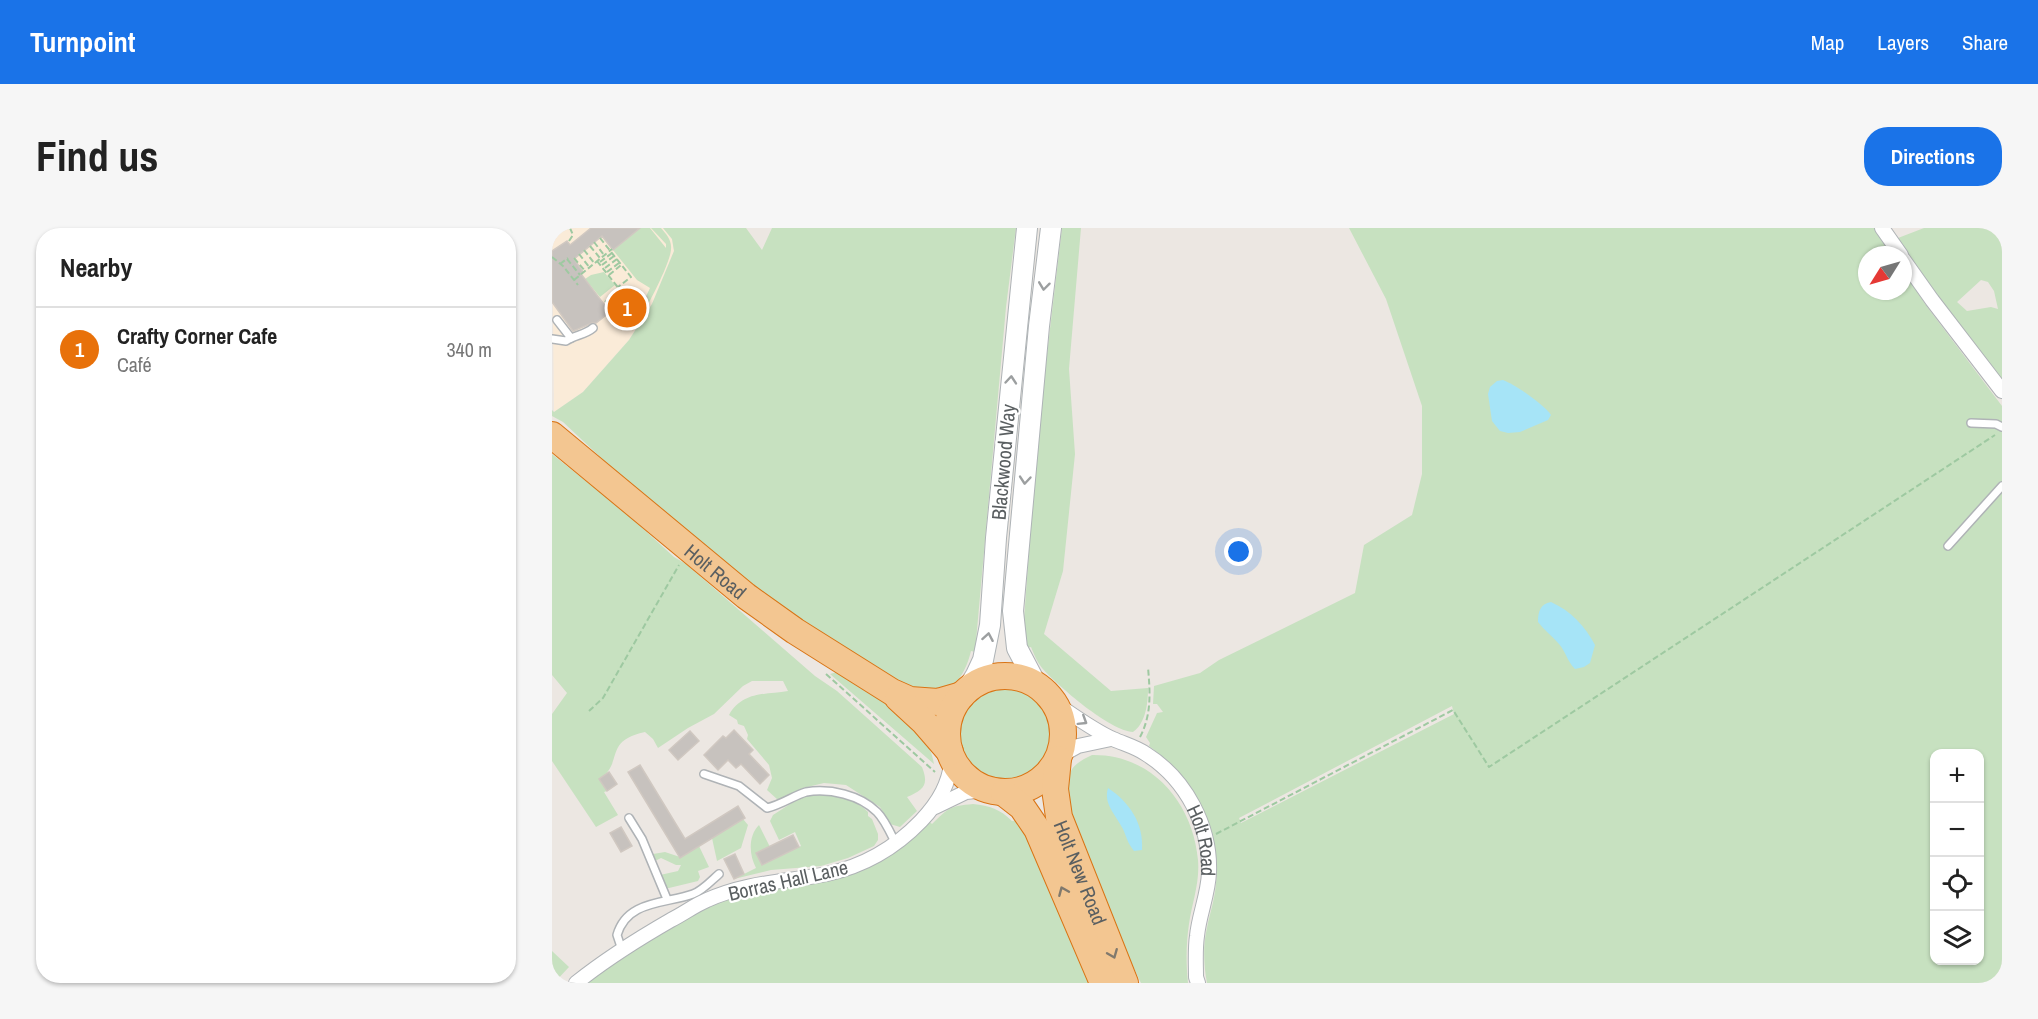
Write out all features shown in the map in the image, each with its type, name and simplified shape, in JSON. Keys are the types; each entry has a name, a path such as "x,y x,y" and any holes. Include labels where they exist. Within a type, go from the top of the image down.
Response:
{"highway":[{"name":"Holt Road","path":"552,435 776,619 892,692 910,700 928,703 948,701 964,693"},
{"path":"1004,675 1020,677 1036,684 1047,693 1055,702 1063,721 1064,734 1059,758 1049,773 1036,784 1021,791 995,791 970,781 958,769 951,755 947,727 951,713 964,693 978,682 1004,675"},
{"name":"Holt Road","path":"892,692 924,722 951,755"},
{"name":"Holt New Road","path":"1059,758 1055,789 1059,817 1125,983"},
{"name":"Holt New Road","path":"995,791 1022,807 1037,829 1103,983"}],"street":[{"name":"Blackwood Way","path":"964,693 983,660 990,626 997,526 1027,228"},
{"name":"Blackwood Way","path":"1036,684 1017,648 1013,611 1038,338 1051,228"},
{"path":"1887,230 1896,246"},
{"path":"1912,271 2002,391"},
{"name":"Holt Road","path":"1055,702 1111,739 1135,747 1162,765 1176,779 1193,805 1202,823 1206,839 1209,873 1205,905 1197,935 1196,977 1198,983"},
{"path":"1059,758 1078,746 1111,739"},
{"name":"Borras Hall Lane","path":"576,983 622,950 707,900 755,883 848,868 896,844 933,808 946,785 951,755"},
{"name":"Borras Hall Lane","path":"933,808 966,792 995,791"}],"lane":[{"path":"557,320 571,338"},
{"path":"552,339 566,341 585,334 593,328"},
{"path":"1971,423 1996,424 2002,428"},
{"path":"1948,546 2002,486"},
{"path":"704,774 739,786 767,808 782,804 804,793 825,791 845,794 877,812 896,844"},
{"path":"629,818 642,839 667,899"},
{"path":"622,950 617,935 624,920 639,909 656,901 695,894 719,874"}],"path":[{"path":"570,228 576,240"},
{"path":"569,241 573,235"},
{"path":"600,238 631,277 605,302"},
{"path":"594,242 604,255 615,257"},
{"path":"590,246 601,266"},
{"path":"584,250 601,266 628,300 630,296 634,297"},
{"path":"579,254 590,268"},
{"path":"601,266 604,255"},
{"path":"552,257 578,285"},
{"path":"574,280 590,268 601,266 615,257"},
{"path":"601,266 615,257"},
{"path":"601,266 615,257"},
{"path":"574,258 585,271"},
{"path":"558,264 567,259 580,275"},
{"path":"1206,839 1453,710 1489,767 2002,428"},
{"path":"589,711 603,698 688,549"},
{"path":"1135,747 1146,725 1150,704 1148,667"},
{"path":"824,672 935,771 934,781"}],"shaded area":[{"path":"552,228 663,228 672,239 674,251 652,304 629,340 583,392 554,412"}],"green space":[{"path":"639,228 650,228 666,248 666,244 651,228 661,228 671,243 670,255 664,271 644,312 640,309 650,288 637,280 613,250"},
{"path":"663,228 746,228 762,250 772,228 1016,228 1006,307 975,652 971,651 964,671 950,688 933,692 912,689 770,608 646,500 563,422 552,416 552,410 554,412 583,392 629,340 652,304 674,251 672,239"},
{"path":"1062,228 1081,228 1069,369 1075,454 1063,571 1044,634 1111,691 1148,688 1147,706 1143,718 1133,732 1123,730 1098,716 1060,685 1040,666 1031,647 1027,648 1023,634 1037,438"},
{"path":"1349,228 1874,228 1886,246 1858,246 1858,300 1912,300 1912,284 2002,406 2002,983 1207,983 1204,945 1215,892 1217,869 1215,848 1211,828 1193,792 1166,760 1149,746 1150,743 1146,737 1157,713 1163,712 1157,704 1153,704 1154,686 1200,673 1219,660 1355,593 1364,545 1412,515 1422,474 1422,406 1386,299","holes":["1452,706 1454,714 1241,823 1239,818"]},
{"path":"1924,228 2002,228 2002,381 1912,261 1912,246 1901,246 1898,238","holes":["1981,280 1988,282 1994,291 1998,309 1991,307 1967,311 1957,302"]},
{"path":"604,272 615,285 600,297 585,279"},
{"path":"552,454 627,514 674,557 686,564 815,676 837,691 922,767 925,778 924,786 907,797 917,811 900,827 890,824 880,807 846,785 824,783 803,788 778,800 767,790 772,778 769,765 747,739 748,735 744,726 738,724 737,720 729,715 735,707 748,698 788,691 783,681 752,681 743,686 714,714 658,748 645,732 624,741 619,746 611,766 600,779 607,791 604,792 618,815 596,827 552,761 552,714 567,693 552,675"},
{"path":"840,671 884,698 911,720 929,748 934,764 830,674"},
{"path":"996,685 1016,685 1041,699 1052,715 1055,734 1052,753 1041,769 1016,783 996,783 979,775 965,761 957,744 957,724 965,707 979,693"},
{"path":"1092,755 1114,757 1133,763 1151,773 1166,786 1188,819 1194,839 1198,868 1187,939 1188,983 1141,983 1106,908 1081,844 1072,815 1068,790 1073,768"},
{"path":"823,792 853,801 868,812 878,834 878,840 874,846 848,858 821,866 771,870 734,879 756,868 752,857 751,840 759,825 770,847 762,865 801,846 795,832 779,840 770,821 773,815 801,797"},
{"path":"973,804 994,809 1012,821 1018,820 1025,831 1090,983 585,983 611,964 708,906 757,886 817,882 929,821 932,824 950,809"},
{"path":"743,819 748,825 741,848 717,861 712,838"},
{"path":"699,846 709,867 698,871 700,877 698,881 665,888 660,875 678,871 681,865 661,858 655,861 653,854 665,852 680,857"},
{"path":"552,951 569,967 554,983 552,983"}],"water":[{"path":"1503,380 1522,390 1542,406 1551,415 1548,420 1520,432 1500,431 1492,421 1488,394 1490,387 1497,381"},
{"path":"1551,602 1577,620 1595,645 1590,663 1584,667 1575,669 1559,644 1538,622 1540,609"},
{"path":"1108,788 1134,814 1142,840 1142,850 1134,851 1130,845 1107,799"}],"building":[{"path":"591,228 640,228 613,250 602,236 574,259 583,272 581,274 610,312 596,323 573,331 552,302 552,251 567,241 570,245"},
{"path":"637,291 647,297 640,309 644,312 636,324 610,308 617,295 630,303"},
{"path":"734,730 753,750 749,754 769,775 760,784 741,764 736,768 728,760 718,770 704,755 723,736 726,738"},
{"path":"690,731 699,741 678,760 669,750"},
{"path":"640,765 685,839 738,806 745,818 680,858 628,772"},
{"path":"609,772 617,784 607,791 599,779"},
{"path":"621,827 632,846 621,852 610,833"},
{"path":"793,835 799,847 762,865 756,853"},
{"path":"735,854 744,874 734,879 724,859"}],"place":[{"name":"Crafty Corner Cafe","path":"627,308"}]}
